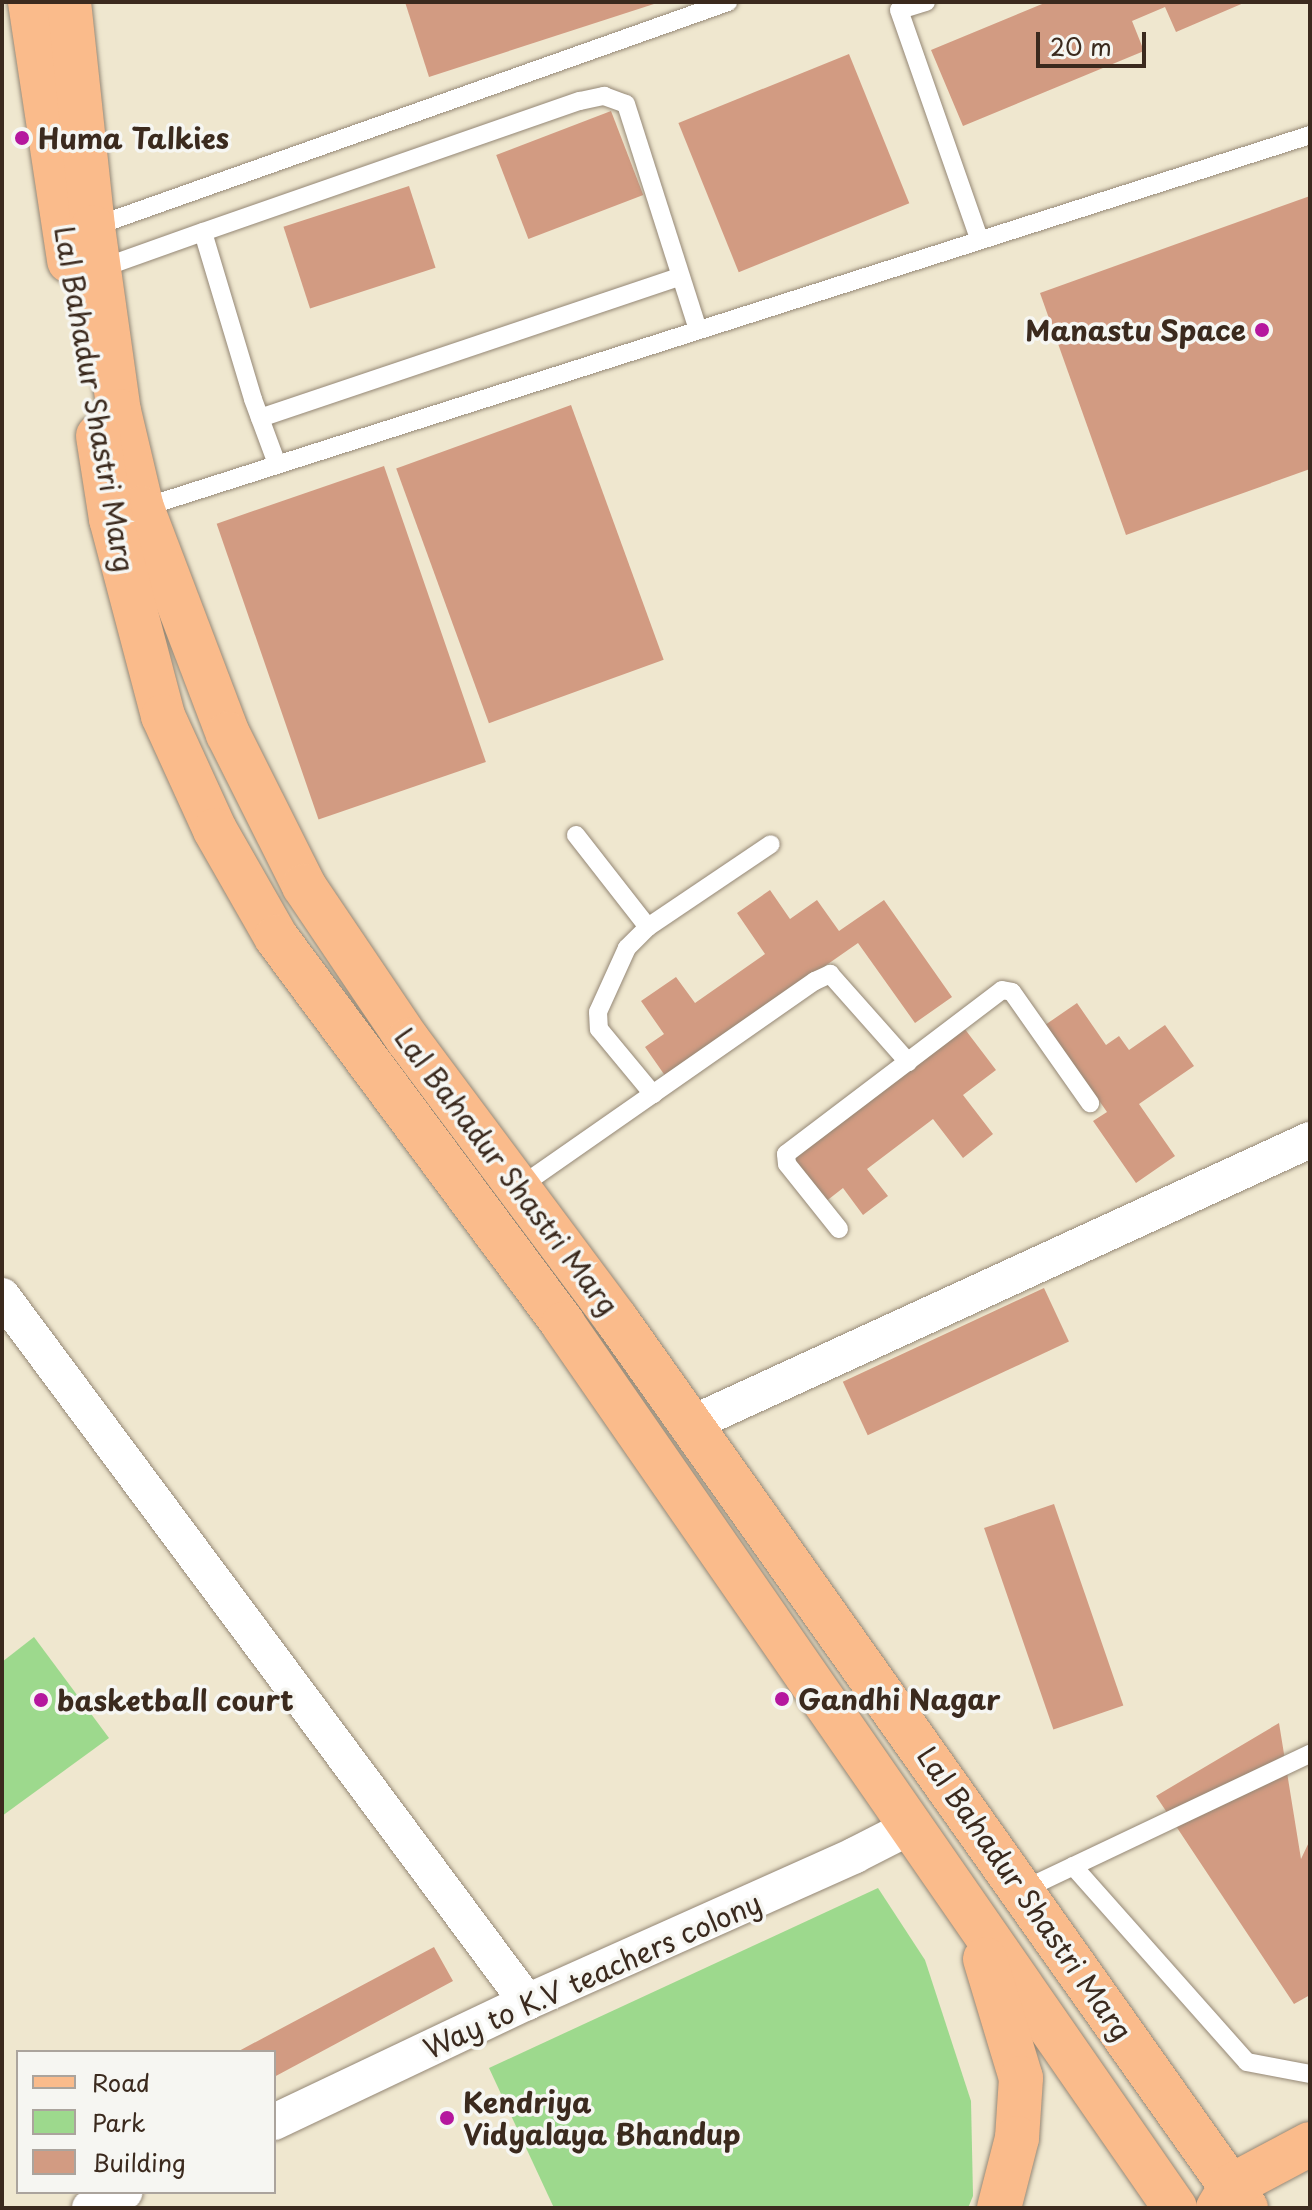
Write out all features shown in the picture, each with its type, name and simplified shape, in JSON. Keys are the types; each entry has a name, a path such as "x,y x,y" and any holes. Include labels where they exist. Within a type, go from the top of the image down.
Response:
{"main road":[{"name":"Lal Bahadur Shastri Marg","path":"30,2 163,716 215,830 276,937 563,1324 974,1922 1175,2208"},
{"name":"Lal Bahadur Shastri Marg","path":"69,2 96,248 119,411 126,514 228,734 304,886 408,1040 691,1424 1023,1890 1232,2201"},
{"path":"974,1922 1021,2078 1017,2138 999,2208"},
{"path":"1232,2201 1310,2144"}],"street":[{"path":"691,1424 1310,1140"},
{"path":"2,1296 527,2002"},
{"name":"Way to K.V teachers colony","path":"276,2121 910,1827"},
{"path":"90,2208 120,2194"}],"lane":[{"path":"96,248 728,2"},
{"path":"926,2 899,10 979,239"},
{"path":"96,248 203,232 580,101 604,96 626,104 698,329"},
{"path":"126,514 1310,135"},
{"path":"203,232 277,464"},
{"path":"260,418 680,277"},
{"path":"576,835 648,927"},
{"path":"653,1094 599,1029 598,1012 627,948 648,927 771,844"},
{"path":"518,1188 815,981 830,974 908,1062"},
{"path":"839,1229 787,1164 786,1154 1002,990 1012,992 1090,1103"},
{"path":"1023,1890 1310,1754"},
{"path":"1073,1866 1247,2062 1310,2074"}],"green space":[{"name":"basketball court","path":"34,1637 109,1738 2,1816 2,1662"},
{"path":"878,1888 925,1960 971,2101 973,2196 968,2208 554,2208 489,2068"}],"building":[{"path":"405,2 657,2 657,3 429,77"},
{"path":"1047,2 1246,2 1176,32 1165,7 1132,21 1144,51 963,126 931,50"},
{"path":"849,54 909,203 739,272 678,123"},
{"path":"611,111 643,195 528,239 496,155"},
{"path":"409,186 436,268 310,309 283,227"},
{"path":"1310,196 1310,469 1126,535 1040,293"},
{"path":"571,405 664,660 489,723 396,469"},
{"path":"384,466 486,762 319,820 217,524"},
{"path":"770,890 790,919 817,900 839,931 884,900 952,997 915,1023 858,943 666,1077 645,1047 664,1034 641,1001 676,977 695,1003 765,954 737,913"},
{"path":"1077,1003 1106,1045 1119,1036 1129,1050 1165,1025 1194,1066 1139,1104 1175,1156 1136,1183 1093,1121 1107,1112 1084,1079 1032,1034"},
{"path":"964,1028 996,1070 963,1095 993,1134 963,1158 933,1119 867,1169 888,1196 863,1215 843,1188 820,1206 787,1163"},
{"path":"1044,1288 1069,1341 868,1435 843,1382"},
{"path":"1054,1504 1123,1705 1053,1729 984,1528"},
{"path":"1279,1723 1301,1859 1310,1840 1310,1995 1294,2004 1156,1796"},
{"path":"434,1947 453,1981 276,2076 276,2050 241,2050"}],"place":[{"name":"Huma Talkies","path":"22,138"},
{"name":"Manastu Space","path":"1262,330"},
{"name":"Gandhi Nagar","path":"782,1699"},
{"name":"basketball court","path":"41,1700"},
{"name":"Kendriya Vidyalaya Bhandup","path":"447,2118"}]}
